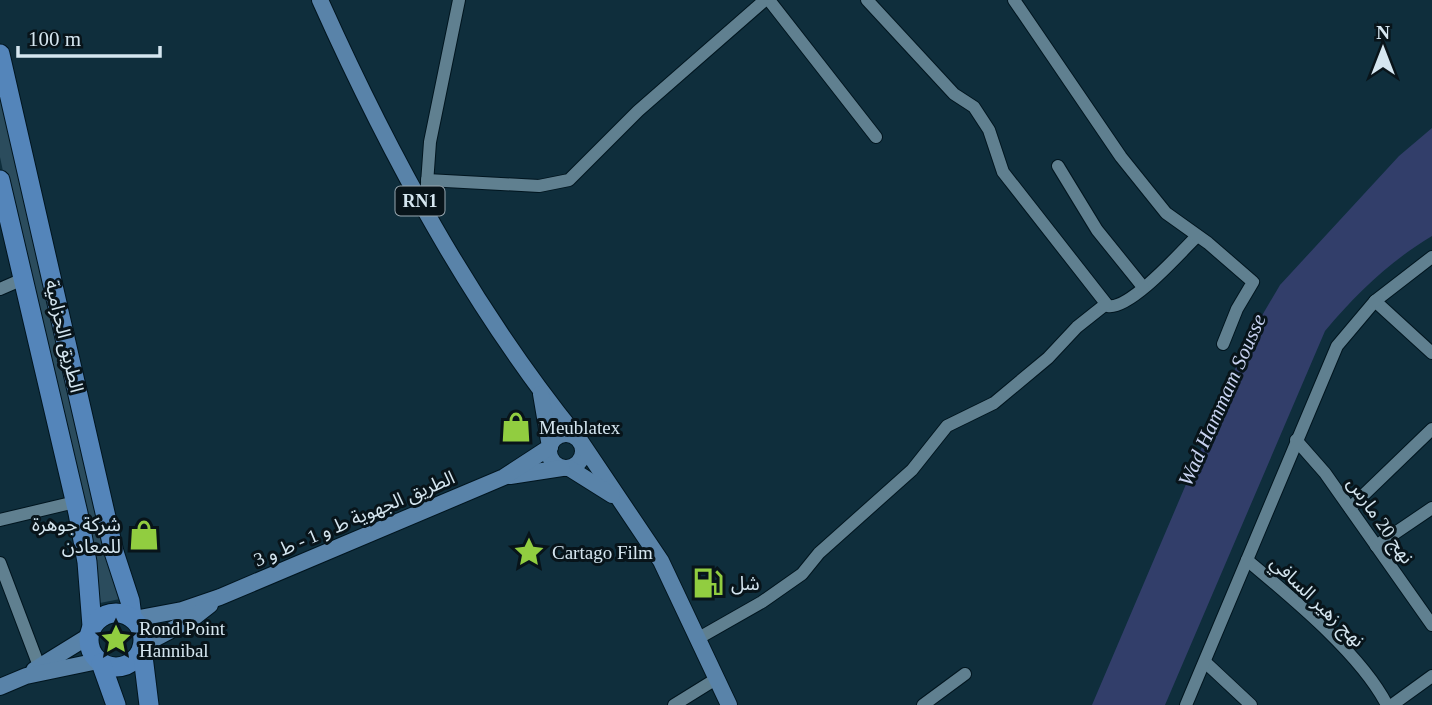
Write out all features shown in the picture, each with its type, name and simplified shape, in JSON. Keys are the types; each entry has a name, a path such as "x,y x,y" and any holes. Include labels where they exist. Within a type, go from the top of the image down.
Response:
{"highway":[{"name":"الطريق الحزامية","path":"0,54 114,552 133,618 143,634 149,705"},
{"name":"الطريق الحزامية","path":"1,189 87,562 90,650 100,662 116,705"},
{"path":"90,631 109,613 133,618"},
{"path":"100,662 112,667 127,665 143,647"}],"main road":[{"name":"RN1","path":"320,0 349,64 425,212 540,391 579,440 661,561 729,705"},
{"name":"RN1","path":"540,391 553,462 620,500"},
{"path":"550,447 558,436 564,434 579,440 584,449 580,461 566,468"},
{"name":"الطريق الجهوية ط و 1 - ط و 3","path":"133,618 182,610 220,597 504,477 550,447"},
{"name":"الطريق الجهوية ط و 1 - ط و 3","path":"504,477 566,468"},
{"name":"الطريق الجهوية ط و 1 - ط و 3","path":"143,647 192,619 220,597"},
{"path":"0,687 32,671 90,631"},
{"path":"32,671 100,662"}],"street":[{"path":"425,212 439,86 459,0"},
{"path":"427,180 539,186 569,180 638,111 767,0 876,137"},
{"path":"867,0 954,94 974,107 989,130 1003,172 1106,304 1115,307 1157,278 1197,236"},
{"path":"1014,0 1121,157 1166,213 1253,282 1237,309 1223,344"},
{"path":"1058,166 1097,230 1143,287"},
{"path":"1186,705 1337,346 1375,301 1432,257"},
{"path":"0,289 23,279"},
{"path":"1375,301 1432,353"},
{"path":"697,639 762,602 802,574 819,554 912,470 947,426 994,403 1048,358 1076,327 1106,304"},
{"path":"1350,508 1432,429"},
{"name":"نهج 20 مارس","path":"1296,440 1350,508 1432,625"},
{"path":"0,520 75,502"},
{"path":"1376,546 1432,508"},
{"name":"نهج زهير السافي","path":"1247,560 1325,630 1389,705"},
{"path":"0,563 32,671"},
{"path":"1420,608 1432,600"},
{"path":"1205,663 1251,705"},
{"path":"923,705 965,674"},
{"path":"1389,705 1432,676"},
{"path":"674,705 716,679"}],"shaded area":[{"path":"0,77 125,598 95,604 0,157"}],"water":[{"name":"Wad Hammam Sousse","path":"1432,128 1432,236 1374,279 1325,331 1165,705 1092,705 1247,341 1280,285 1399,156"}],"place":[{"name":"Meublatex","path":"516,427"},
{"name":"شركة جوهرة للمعادن","path":"144,535"},
{"name":"Cartago Film","path":"529,552"},
{"name":"شل","path":"708,583"},
{"name":"Rond Point Hannibal","path":"116,639"}]}
